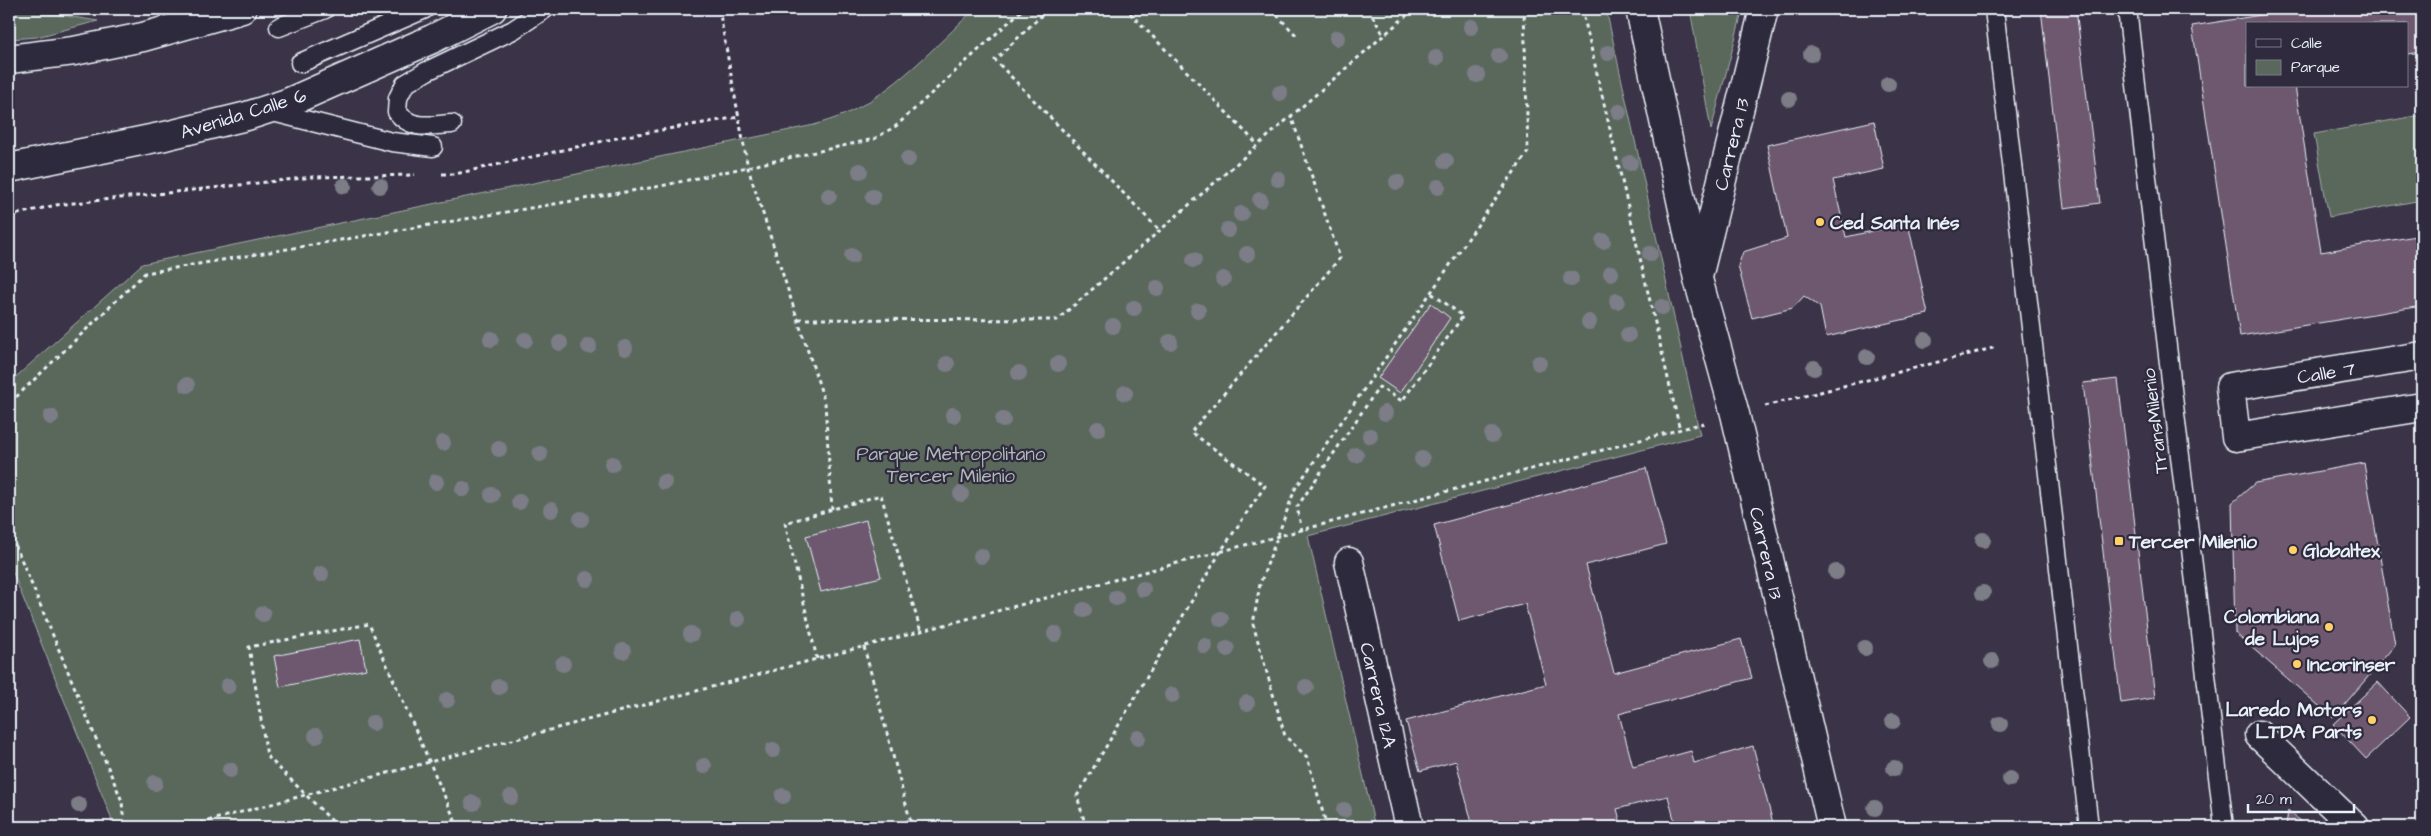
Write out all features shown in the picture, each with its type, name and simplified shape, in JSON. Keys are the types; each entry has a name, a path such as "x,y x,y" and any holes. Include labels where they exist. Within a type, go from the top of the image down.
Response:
{"street":[{"path":"9,59 74,51 143,37 242,9"},
{"name":"Avenida Calle 6","path":"9,168 127,144 266,110 332,84 492,9"},
{"name":"Carrera 13","path":"1640,9 1698,279 1735,414 1832,827"},
{"name":"Carrera 13","path":"1698,279 1764,9"},
{"name":"Calle 7","path":"2422,356 2230,387 2236,437 2422,407"},
{"name":"Carrera 12A","path":"1349,562 1409,827"},
{"path":"2259,735 2355,827"}],"lane":[{"path":"279,27 325,9"},
{"path":"300,63 425,9"},
{"path":"452,124 414,125 404,121 397,112 398,98 405,84 513,30 545,9"},
{"path":"1994,9 2089,827"},
{"name":"TransMilenio","path":"2127,9 2224,827"},
{"path":"266,110 400,144 433,147"}],"path":[{"path":"719,9 748,168 825,403 832,509"},
{"path":"9,411 12,400 145,273 661,186 874,139 896,126 1023,9"},
{"path":"1048,9 995,60 1160,231"},
{"path":"1271,9 1296,35"},
{"path":"1368,9 1384,35"},
{"path":"798,318 1057,320 1414,9"},
{"path":"1327,827 1307,757 1286,736 1252,624 1260,584 1295,489 1528,152 1524,9"},
{"path":"1582,9 1680,430"},
{"path":"1130,13 1258,145"},
{"path":"1086,827 1077,796 1221,551 1265,486 1191,432 1340,258 1291,116"},
{"path":"9,216 56,206"},
{"path":"1302,531 1297,507 1379,387 1402,401 1463,316 1431,293"},
{"path":"185,827 1302,531 1735,414 1997,347"},
{"path":"817,659 785,523 882,495 921,632"},
{"path":"9,530 122,801 124,827"},
{"path":"338,827 267,756 249,647 369,624 458,827"},
{"path":"864,647 912,827"}],"green space":[{"path":"9,9 23,9 98,21 37,37 9,39"},
{"name":"Parque Metropolitano Tercer Milenio","path":"975,9 1606,9 1700,435 1308,536 1375,827 112,827 111,817 9,563 9,383 142,264 814,125 862,106 897,82"},
{"path":"1690,9 1743,9 1711,130"},
{"path":"2422,115 2422,200 2329,217 2314,134"}],"building":[{"path":"2041,9 2076,9 2100,203 2064,208"},
{"path":"2299,9 2422,9 2422,52 2408,54 2408,22 2246,22 2246,88 2295,88 2321,252 2422,235 2422,306 2240,336 2192,26"},
{"path":"1874,121 1884,169 1833,180 1846,237 1908,223 1928,314 1826,337 1820,307 1804,296 1793,308 1752,318 1738,266 1743,252 1787,238 1767,145"},
{"path":"1431,303 1450,318 1400,393 1378,378"},
{"name":"Tercer Milenio","path":"2118,379 2155,698 2121,703 2083,383"},
{"path":"2364,463 2395,645 2333,718 2235,633 2232,503 2255,483"},
{"path":"1646,468 1666,544 1586,565 1614,673 1741,639 1752,678 1619,714 1633,767 1691,751 1694,763 1753,746 1774,827 1676,827 1668,796 1617,809 1622,827 1473,827 1456,761 1420,771 1406,721 1546,684 1525,604 1459,621 1434,525"},
{"path":"866,520 881,577 821,592 806,536"},
{"path":"360,639 366,669 280,687 274,656"},
{"name":"Laredo Motors LTDA Parts","path":"2378,682 2410,717 2366,759 2333,724"},
{"path":"2288,810 2306,827 2286,827"}],"place":[{"name":"Ced Santa Inés","path":"1820,222"},
{"name":"Tercer Milenio","path":"2119,541"},
{"name":"Globaltex","path":"2293,550"},
{"name":"Colombiana de Lujos","path":"2329,627"},
{"name":"Incorinser","path":"2297,664"},
{"name":"Laredo Motors LTDA Parts","path":"2372,720"}]}
